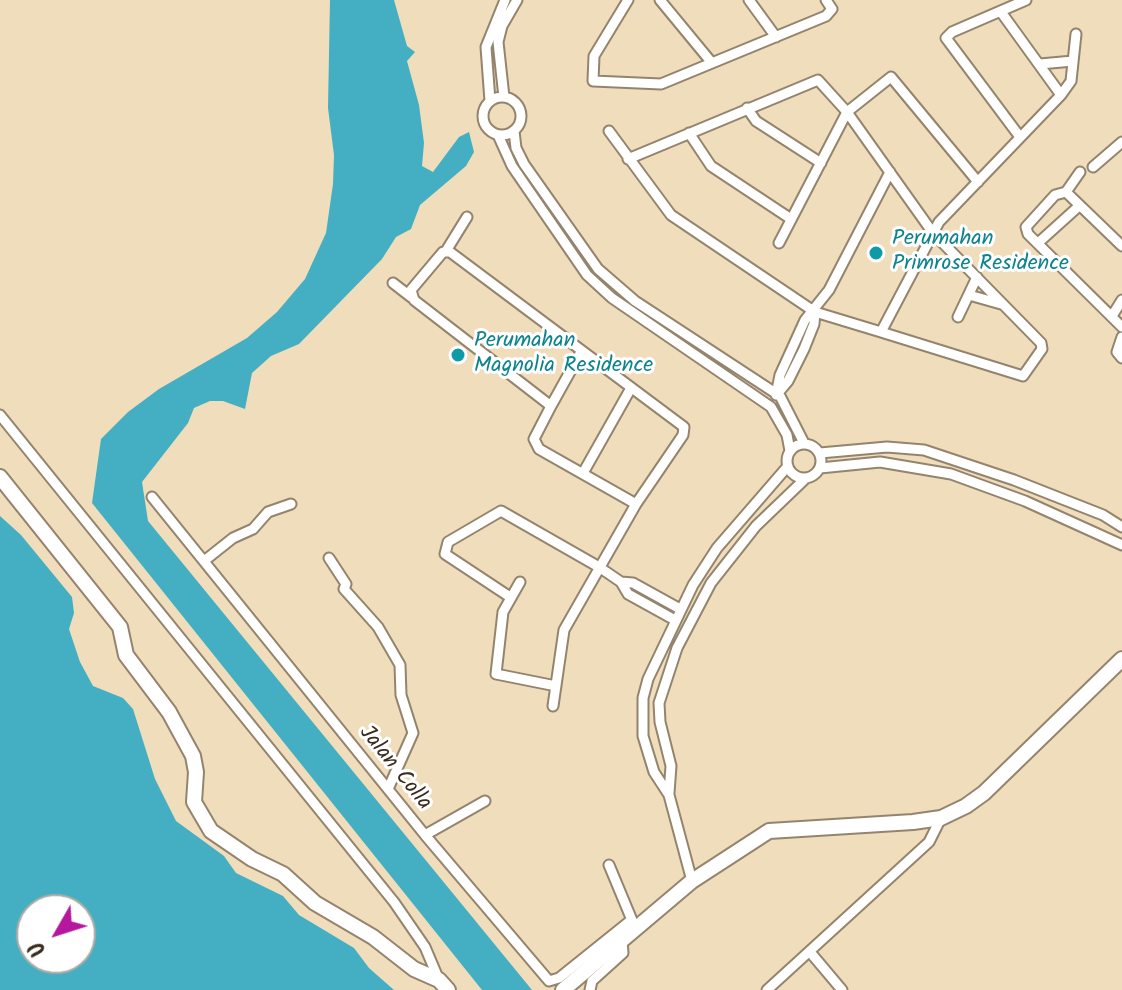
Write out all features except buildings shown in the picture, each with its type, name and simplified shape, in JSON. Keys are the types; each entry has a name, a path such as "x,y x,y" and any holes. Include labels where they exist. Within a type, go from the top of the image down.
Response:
{"street":[{"path":"490,101 486,47 505,0"},
{"path":"504,97 498,42 502,26 517,0"},
{"path":"628,0 594,56 593,81 654,85 826,16 832,9 826,0"},
{"path":"660,0 712,63"},
{"path":"749,0 776,37"},
{"path":"1020,137 946,42 952,32 1026,0"},
{"path":"1001,12 1061,95"},
{"path":"881,332 933,233 1071,81 1076,34"},
{"path":"1040,64 1073,61"},
{"path":"779,243 847,112 888,78 894,78 978,182"},
{"path":"609,131 628,159 667,212 815,312 1023,376 1042,345 933,233 847,112 815,80 628,159"},
{"path":"692,881 669,795 654,772 642,719 648,679 680,609 717,548 788,466 790,451 787,435 771,407 600,288 539,208 512,166 498,135 488,129 483,119 484,109 490,101 504,97 515,102 520,112 520,122 514,131 516,148 524,164 604,275 635,301 777,394 788,407 804,443 820,453 887,447 924,450 1014,480 1103,515 1122,527"},
{"path":"747,108 756,121 821,163"},
{"path":"498,135 514,131"},
{"path":"689,133 711,166 791,219"},
{"path":"1093,167 1122,142"},
{"path":"771,407 780,375 805,320 815,312 890,172"},
{"path":"1080,172 1066,192 1055,195 1026,227 1038,243 1122,327"},
{"path":"1066,192 1122,246"},
{"path":"1038,243 1079,206"},
{"path":"411,297 411,290 446,251 467,217"},
{"path":"446,251 682,424 685,431 636,504 564,630 553,706"},
{"path":"958,317 977,277"},
{"path":"393,283 551,406"},
{"path":"969,295 1004,305"},
{"path":"1112,316 1122,300"},
{"path":"1122,337 1117,352 1122,358"},
{"path":"581,352 536,434 537,446 636,504"},
{"path":"583,473 631,388"},
{"path":"0,415 394,902 425,947 443,985"},
{"path":"790,451 804,443"},
{"path":"820,453 820,468"},
{"path":"669,795 671,766 660,722 665,678 705,593 747,537 820,468 880,462 951,474 1025,501 1122,545"},
{"path":"788,466 793,474 806,478"},
{"path":"0,477 120,627 126,655 169,712 193,756 196,772 194,802 211,831 252,859 283,874 315,903 373,937 414,969 443,985"},
{"name":"Jalan Colla","path":"152,497 425,835 549,981 559,978 633,924"},
{"path":"204,561 233,538 253,529 273,509 291,504"},
{"path":"510,597 445,554 448,542 501,511 599,567 621,582 628,594 675,620"},
{"path":"735,526 747,537"},
{"path":"329,558 346,584 344,589 378,627 400,665 401,695 413,733 388,789"},
{"path":"520,582 503,612 496,674 556,686"},
{"path":"621,582 633,583 680,609"},
{"path":"563,990 622,940 633,924 769,831 941,818 984,793 1122,659"},
{"path":"425,835 485,801"},
{"path":"770,989 929,842 941,818"},
{"path":"609,865 633,924"},
{"path":"590,990 589,984 623,953 622,940"},
{"path":"810,952 842,990"}],"water":[{"path":"330,0 394,0 407,46 415,52 407,61 419,105 424,143 422,166 433,172 459,137 469,132 474,152 466,166 420,205 411,229 396,237 382,259 299,344 271,356 252,373 245,409 223,401 210,401 194,408 188,423 142,482 148,521 532,990 482,990 92,503 101,439 128,412 159,389 247,338 277,312 305,279 326,233 333,184 334,155 328,108"},
{"path":"0,516 21,535 72,597 74,613 69,629 80,662 93,686 123,698 133,709 155,779 176,821 224,856 236,873 283,896 299,915 354,948 369,968 394,990 0,990"}],"place":[{"name":"Perumahan Primrose Residence","path":"876,253"},
{"name":"Perumahan Magnolia Residence","path":"458,355"}]}
